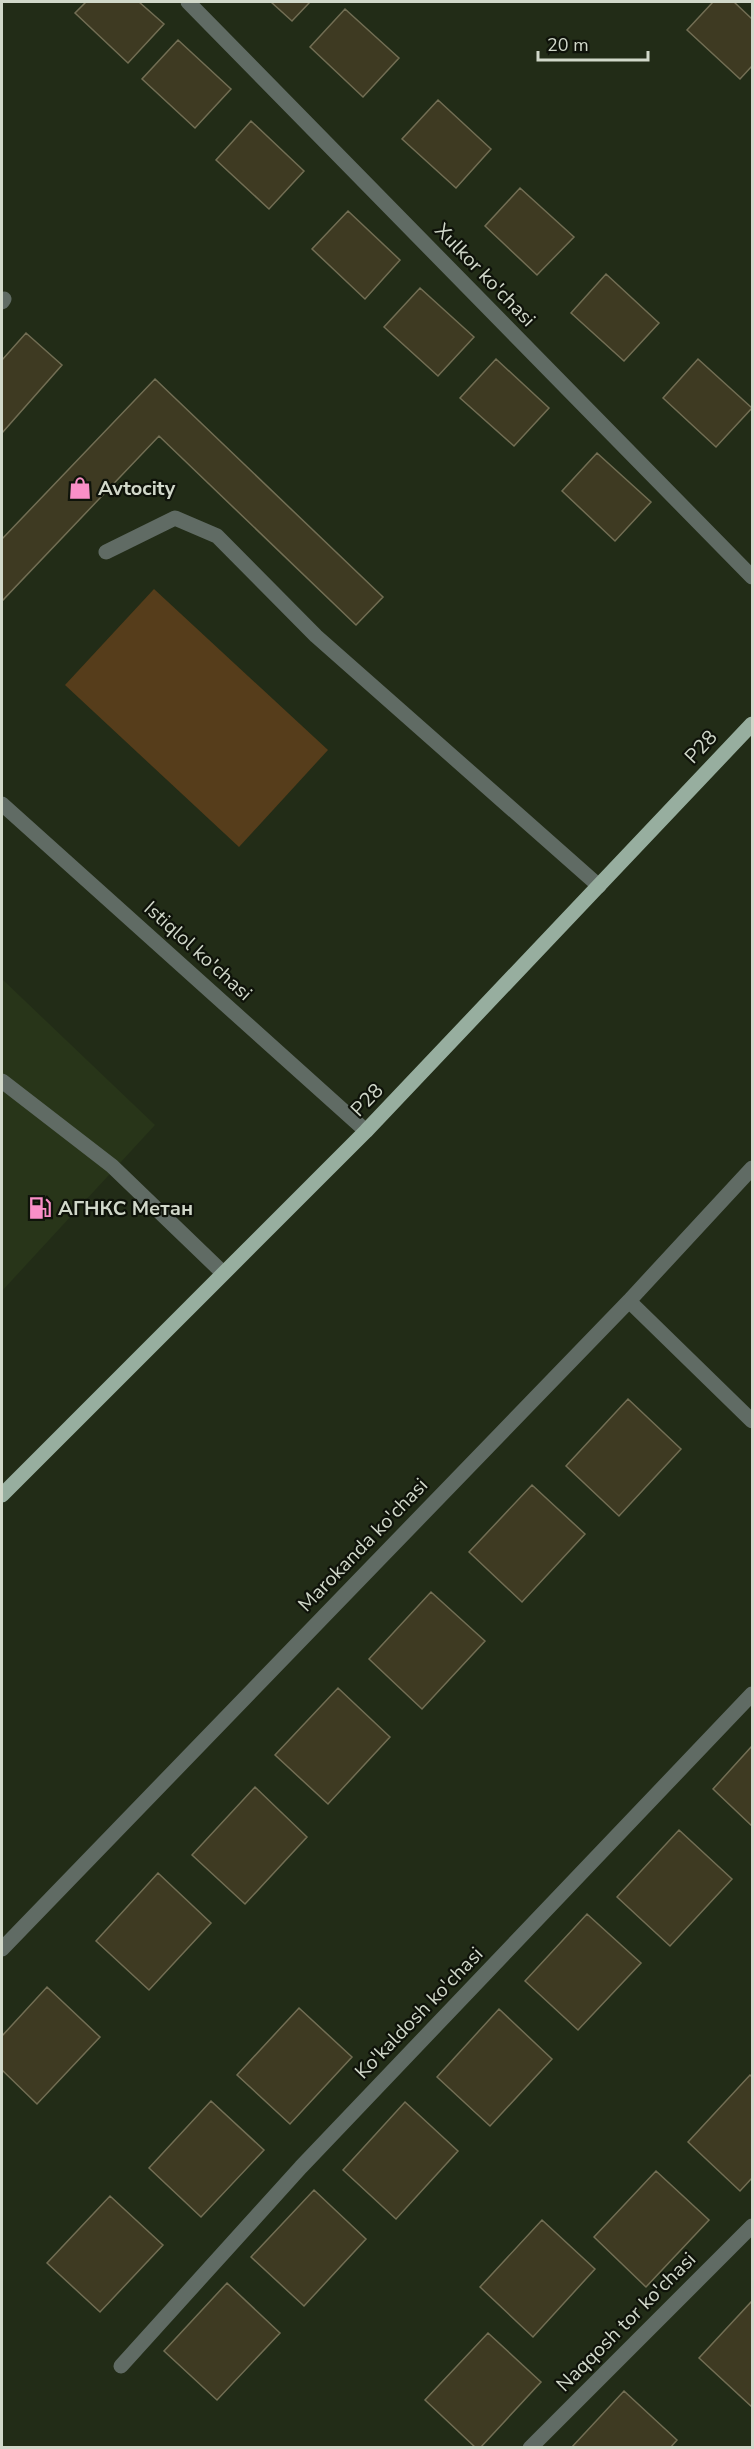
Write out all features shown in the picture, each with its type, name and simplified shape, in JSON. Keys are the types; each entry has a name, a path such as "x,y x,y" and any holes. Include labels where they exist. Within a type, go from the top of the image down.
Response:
{"main road":[{"name":"Р28","path":"2,1495 222,1272 366,1131 751,727"}],"street":[{"name":"Xulkor ko'chasi","path":"188,2 753,577"},
{"path":"105,552 175,518 217,536 316,636 599,886"},
{"name":"Istiqlol ko'chasi","path":"2,804 366,1131"},
{"path":"2,1081 112,1166 222,1272"},
{"name":"Marokanda ko'chasi","path":"2,1949 629,1301 753,1168"},
{"path":"629,1301 753,1421"},
{"name":"Ko'kaldosh ko'chasi","path":"121,2366 301,2167 753,1694"},
{"name":"Naqqosh tor ko'chasi","path":"530,2448 753,2226"}],"shaded area":[{"path":"154,589 328,750 239,847 65,685"},
{"name":"АГНКС Метан","path":"2,979 155,1125 2,1291"}],"building":[{"path":"86,2 139,2 164,24 128,63 75,13"},
{"path":"271,2 310,2 292,21"},
{"path":"713,2 734,2 752,19 752,66 740,79 687,30"},
{"path":"345,9 399,58 363,97 310,47"},
{"path":"178,40 231,89 195,128 142,79"},
{"path":"438,100 491,149 456,188 402,139"},
{"path":"251,121 304,171 269,209 216,160"},
{"path":"520,188 574,237 537,275 485,226"},
{"path":"348,211 400,260 365,299 312,249"},
{"path":"606,274 659,323 624,361 571,313"},
{"path":"420,288 474,337 438,376 384,327"},
{"path":"26,333 62,365 2,433 2,360"},
{"path":"496,359 549,408 514,446 460,398"},
{"path":"698,359 752,408 716,447 663,398"},
{"name":"Avtocity","path":"155,379 383,597 356,625 159,436 2,601 2,539"},
{"path":"597,453 651,502 615,541 562,491"},
{"path":"628,1399 681,1449 619,1516 566,1466"},
{"path":"532,1485 585,1534 522,1602 469,1552"},
{"path":"431,1592 485,1641 422,1709 369,1659"},
{"path":"338,1688 390,1737 328,1804 275,1755"},
{"path":"752,1746 752,1826 713,1789"},
{"path":"255,1787 307,1837 245,1904 192,1855"},
{"path":"679,1830 732,1879 670,1946 617,1897"},
{"path":"158,1873 211,1923 149,1990 96,1941"},
{"path":"587,1914 641,1963 578,2030 525,1981"},
{"path":"47,1987 100,2037 37,2104 2,2070 2,2036"},
{"path":"299,2008 352,2057 290,2124 237,2075"},
{"path":"499,2009 552,2059 490,2126 437,2077"},
{"path":"750,2075 752,2077 752,2178 740,2191 688,2142"},
{"path":"211,2101 264,2150 201,2217 149,2168"},
{"path":"405,2102 458,2151 396,2219 343,2170"},
{"path":"656,2171 709,2220 646,2287 594,2237"},
{"path":"314,2190 366,2239 304,2306 251,2257"},
{"path":"110,2196 163,2245 100,2312 47,2263"},
{"path":"542,2220 595,2269 533,2337 480,2287"},
{"path":"227,2283 280,2333 217,2400 164,2351"},
{"path":"752,2301 752,2407 699,2358"},
{"path":"488,2333 541,2382 480,2448 476,2448 425,2400"},
{"path":"624,2391 677,2440 670,2448 571,2448"}],"place":[{"name":"Avtocity","path":"80,488"},
{"name":"АГНКС Метан","path":"40,1208"}]}
